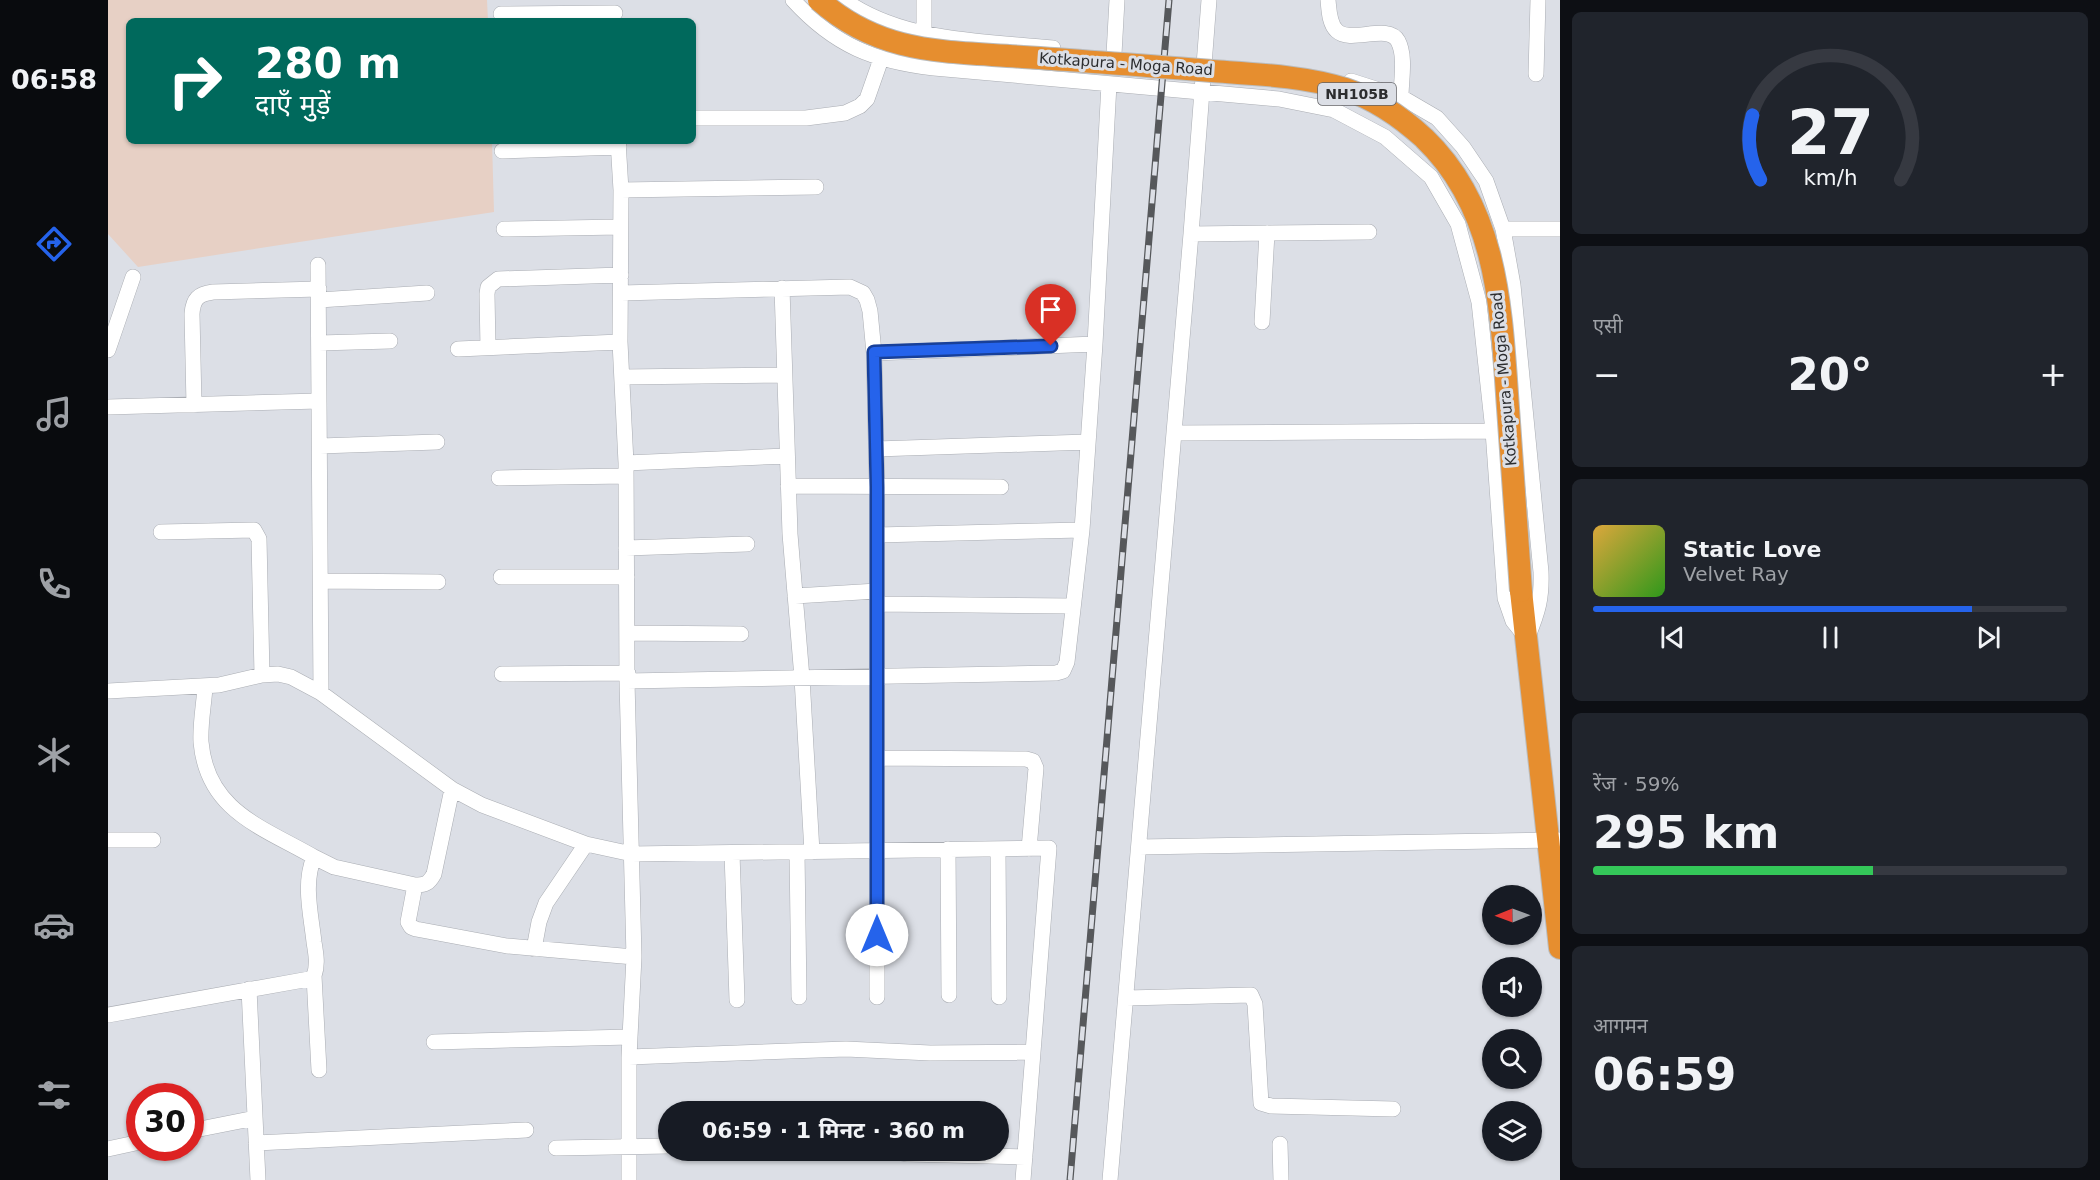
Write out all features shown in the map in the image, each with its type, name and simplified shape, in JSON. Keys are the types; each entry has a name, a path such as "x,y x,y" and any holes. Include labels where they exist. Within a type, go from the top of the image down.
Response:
{"highway":[{"name":"Kotkapura - Moga Road","path":"819,0 852,25 907,46 1223,72 1308,81 1343,88 1375,101 1411,126 1437,151 1455,174 1471,200 1486,238 1494,273 1503,341 1521,591 1555,840 1560,948"}],"street":[{"path":"793,0 825,29 849,45 881,59 934,68 1279,99 1334,110 1385,137 1431,177 1458,224 1479,302 1493,430 1505,598 1513,621 1527,638 1541,594 1513,285 1503,229 1486,181 1463,147 1437,118 1401,97 1346,80 1280,68 964,39 882,21 844,0"},
{"path":"924,0 924,32"},
{"path":"1114,54 1117,0"},
{"path":"1110,1180 1175,433 1209,0"},
{"path":"1328,0 1332,24 1338,32 1347,35 1392,35 1397,40 1402,59 1401,97"},
{"path":"1536,74 1538,0"},
{"path":"501,14 615,11"},
{"path":"696,118 806,118 846,113 860,106 867,99 881,59"},
{"path":"502,674 802,678 1060,673 1063,671 1067,662 1082,530 1109,84"},
{"path":"502,151 619,144 620,342 626,470 634,957 629,1057 629,1180"},
{"path":"621,190 816,187"},
{"path":"504,229 620,227"},
{"path":"1503,229 1560,229"},
{"path":"1191,234 1369,232"},
{"path":"1262,322 1267,233"},
{"path":"318,265 321,693"},
{"path":"488,348 488,287 498,279 621,275"},
{"path":"108,350 113,317 133,277"},
{"path":"621,293 850,287 863,293 870,311 874,352 877,487 877,997"},
{"path":"782,288 786,456 802,678 804,852 800,997"},
{"path":"194,405 192,314 196,297 202,293 319,295 428,293"},
{"path":"319,343 390,342"},
{"path":"458,349 620,342"},
{"path":"874,352 1095,344"},
{"path":"623,377 784,375"},
{"path":"108,407 319,401"},
{"path":"1175,433 1493,430"},
{"path":"320,446 437,442"},
{"path":"876,449 1088,442"},
{"path":"499,478 786,456"},
{"path":"788,486 1001,487"},
{"path":"161,532 254,530 258,539 262,675"},
{"path":"877,535 1082,530"},
{"path":"626,548 747,544"},
{"path":"501,577 627,577"},
{"path":"321,581 438,582"},
{"path":"795,596 1072,606"},
{"path":"628,633 741,634"},
{"path":"108,691 206,687 262,675 291,676 321,693 452,789 482,805 586,844 632,854 1049,848 1023,1180"},
{"path":"206,687 201,739 204,761 215,790 249,821 334,867 424,885 434,874 452,789"},
{"path":"877,758 1026,759 1033,761 1036,768 1029,849"},
{"path":"108,840 153,840"},
{"path":"1139,847 1555,840"},
{"path":"534,949 538,922 546,903 586,844"},
{"path":"948,849 949,995"},
{"path":"998,849 999,997"},
{"path":"732,853 737,1000"},
{"path":"314,857 310,868 308,890 316,958 314,976 319,1070"},
{"path":"416,885 408,922 411,927 496,945 634,957"},
{"path":"108,1015 309,979 314,976"},
{"path":"249,989 258,1180"},
{"path":"1126,998 1251,995 1255,1004 1259,1098 1264,1105 1393,1109"},
{"path":"434,1042 630,1037"},
{"path":"629,1057 846,1049 930,1053 1032,1052"},
{"path":"204,1128 255,1118"},
{"path":"256,1143 526,1130"},
{"path":"1280,1144 1281,1180"},
{"path":"108,1149 126,1145"},
{"path":"556,1148 658,1146"},
{"path":"1009,1157 1025,1157"}],"shaded area":[{"path":"108,0 487,0 488,18 126,18 126,144 492,144 494,212 138,267 108,234"}],"railway":[{"path":"1070,1180 1169,0"}],"route":[{"path":"877,935 877,487 874,352 1051,346"}]}
